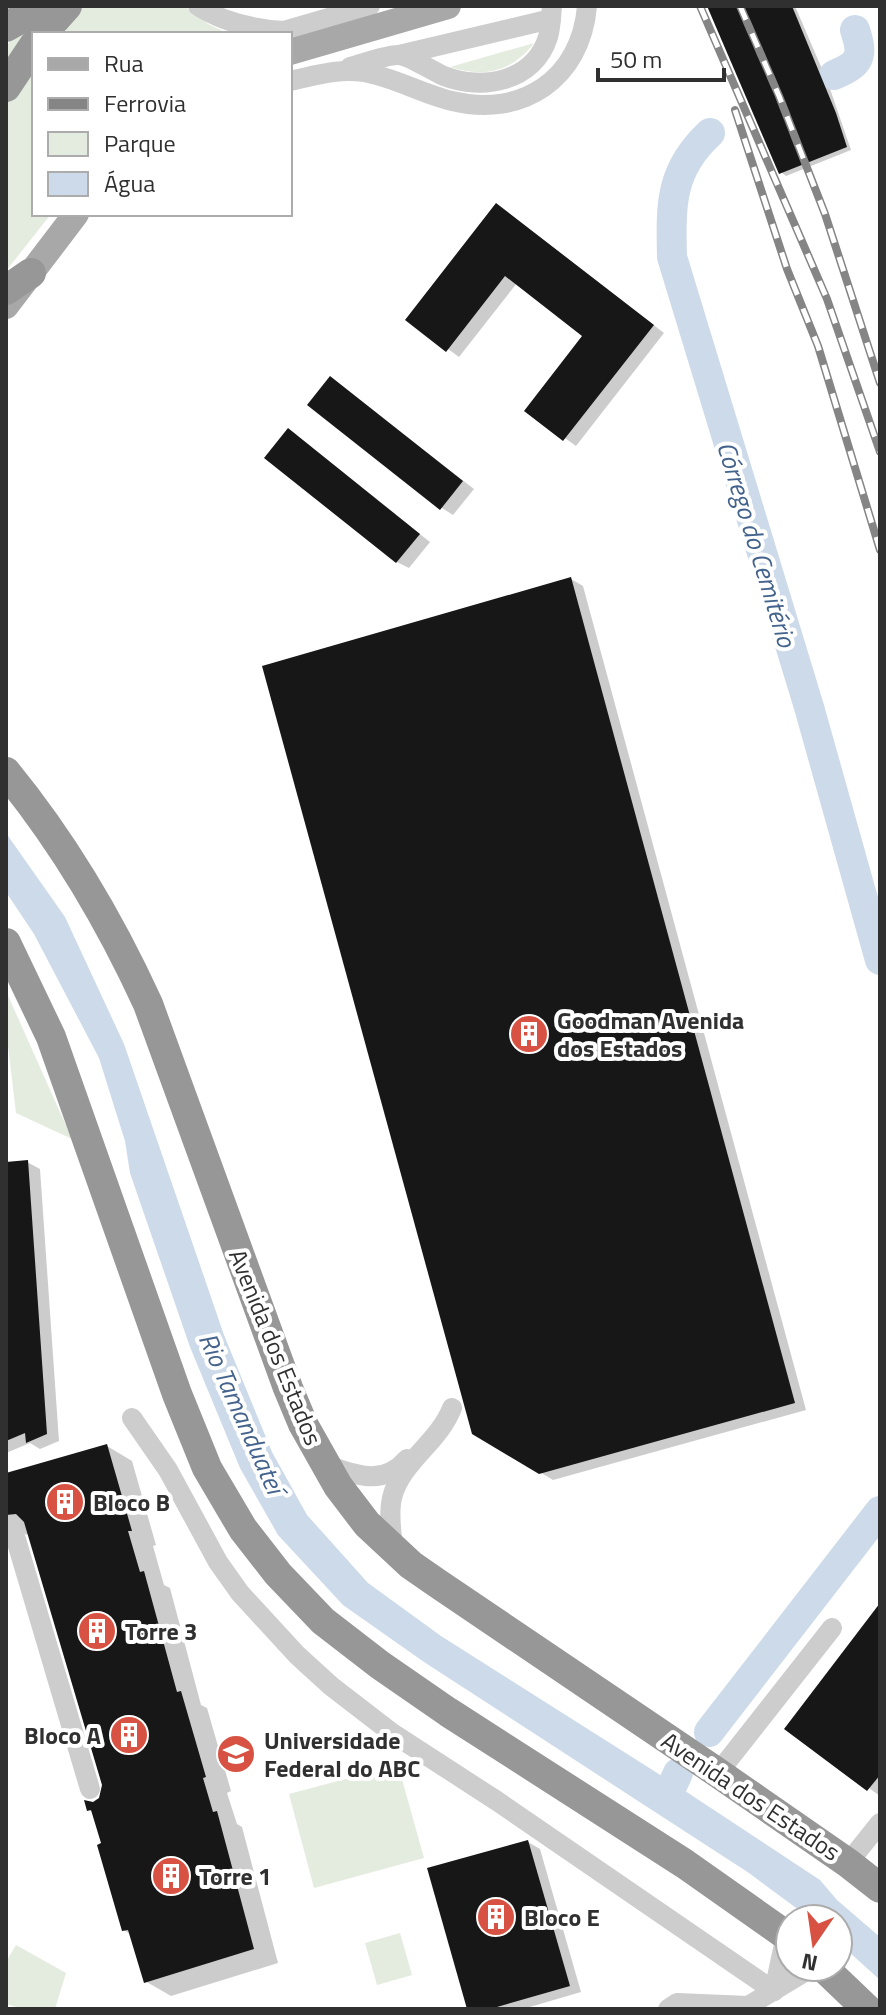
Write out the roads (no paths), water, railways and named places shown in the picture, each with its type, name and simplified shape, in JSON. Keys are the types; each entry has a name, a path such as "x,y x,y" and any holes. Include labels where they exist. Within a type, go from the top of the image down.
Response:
{"highway":[{"path":"6,24 43,6"},
{"path":"44,32 67,6"},
{"path":"6,87 32,48"},
{"path":"6,290 31,273"},
{"name":"Avenida dos Estados","path":"6,772 83,879 143,991 288,1388 323,1464 360,1515 393,1549 437,1583 718,1773 880,1888"},
{"path":"6,943 51,1037 177,1394 207,1468 243,1529 278,1574 323,1621 380,1665 685,1864 774,1927"},
{"path":"840,1983 867,2009"}],"main road":[{"path":"293,37 448,6"},
{"path":"6,306 74,216"}],"street":[{"path":"6,24 22,6 54,32"},
{"path":"198,6 243,26 270,32"},
{"path":"293,37 370,6"},
{"path":"331,72 363,72 451,101 510,103 545,87 560,74 580,41 587,6"},
{"path":"292,81 551,13 548,37 533,61 510,78 496,82 481,84 454,80 399,55"},
{"path":"323,1464 366,1476 388,1474 398,1469 452,1408 445,1424 404,1474 395,1490 391,1513 393,1549"},
{"path":"132,1418 168,1470 218,1562 240,1593 297,1655 331,1686 392,1733 497,1801 774,1991"},
{"path":"12,1526 90,1789"},
{"path":"718,1773 832,1628"},
{"path":"848,1863 880,1823"},
{"path":"774,1991 776,1983"},
{"path":"668,2009 677,2003 745,2008 787,1983"}],"water":[{"name":"Rio Tamanduateí","path":"6,833 65,917 124,1044 224,1335 272,1452 307,1515 368,1583 441,1636 820,1880 840,1903 789,1903 749,1873 424,1662 343,1605 278,1535 240,1468 190,1347 130,1173 125,1141 99,1058 34,934 6,892"},
{"path":"854,1915 880,1937 880,1980 854,1956"}],"waterway":[{"name":"Córrego do Cemitério","path":"834,75 850,67 858,58 855,30"},
{"name":"Córrego do Cemitério","path":"710,133 687,161 675,190 672,257 809,707 880,960"},
{"name":"Córrego do Cemitério","path":"709,1732 880,1511"},
{"name":"Córrego do Cemitério","path":"667,1797 678,1773"}],"railway":[{"path":"700,6 827,299 880,452"},
{"path":"740,6 825,214 880,383"},
{"path":"735,110 787,269 818,346 880,550"}],"place":[{"name":"Goodman Avenida dos Estados","path":"529,1034"},
{"name":"Bloco B","path":"65,1502"},
{"name":"Torre 3","path":"97,1631"},
{"name":"Bloco A","path":"129,1735"},
{"name":"Universidade Federal do ABC","path":"236,1754"},
{"name":"Torre 1","path":"171,1876"},
{"name":"Bloco E","path":"496,1917"}]}
